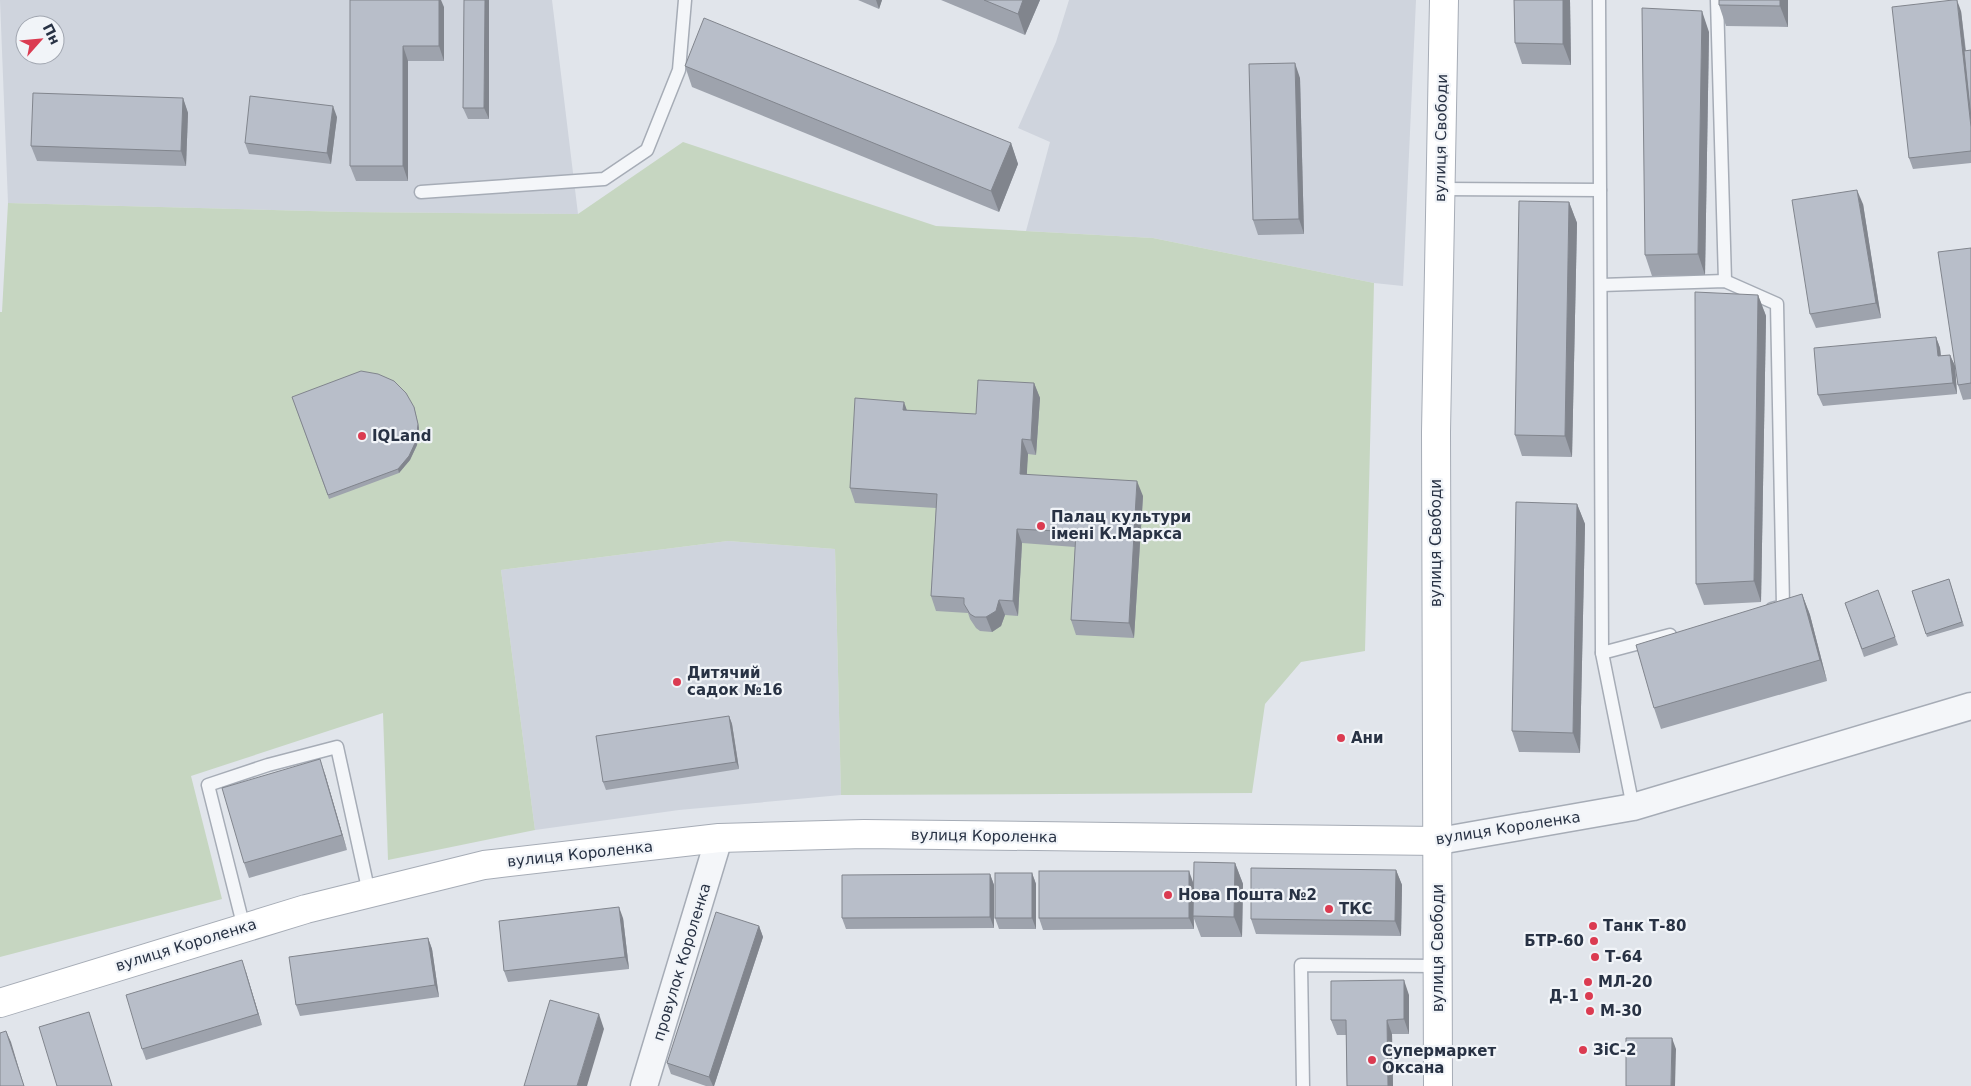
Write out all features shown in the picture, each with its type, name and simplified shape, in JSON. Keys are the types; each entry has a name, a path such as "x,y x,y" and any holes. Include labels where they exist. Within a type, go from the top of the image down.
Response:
{"main road":[{"name":"вулиця Свободи","path":"1438,1086 1439,841 1436,432 1444,0"},
{"name":"вулиця Короленка","path":"0,1003 306,909 484,865 719,838 864,834 1439,841"}],"street":[{"name":"вулиця Короленка","path":"1439,841 1633,807 1971,706"},
{"name":"провулок Короленка","path":"644,1086 719,838"}],"lane":[{"path":"421,192 604,179 646,150 678,70 685,0"},
{"path":"1599,0 1602,653 1633,807"},
{"path":"1717,0 1725,281"},
{"path":"1440,188 1600,190"},
{"path":"1601,285 1725,281 1777,304 1783,606 1764,611"},
{"path":"1602,653 1678,633"},
{"path":"244,928 208,785 268,765 337,747 369,894"},
{"path":"1303,1086 1301,965 1438,966"}],"shaded area":[{"path":"0,0 552,0 578,214 348,212 8,203"},
{"path":"1069,0 1416,0 1403,286 1374,283 1153,238 1026,231 1050,142 1018,128 1056,42"},
{"name":"Дитячий садок №16","path":"728,541 835,549 841,795 679,810 535,830 501,570"}],"green space":[{"path":"683,142 936,226 1153,238 1374,283 1365,651 1301,662 1265,704 1252,793 841,795 835,549 728,541 501,570 535,830 388,860 383,713 191,776 222,899 0,957 0,312 2,312 8,203 348,212 578,214"}],"building":[{"path":"350,0 439,0 439,46 403,46 403,166 350,166"},
{"path":"464,0 485,0 484,108 463,108"},
{"path":"984,0 1023,0 1018,14"},
{"path":"1514,0 1563,0 1563,44 1515,43"},
{"path":"1719,0 1780,0 1780,6 1719,5"},
{"path":"1957,0 1971,127 1971,151 1909,158 1892,7"},
{"path":"1642,8 1702,11 1698,254 1645,255"},
{"path":"704,18 1011,143 991,191 685,66"},
{"path":"1971,50 1971,118 1964,51"},
{"path":"1295,63 1299,219 1253,220 1249,64"},
{"path":"33,93 183,98 181,151 31,146"},
{"path":"250,96 333,106 327,153 245,143"},
{"path":"1857,190 1876,303 1810,314 1792,200"},
{"path":"1519,201 1569,202 1565,436 1515,435"},
{"path":"1971,248 1971,383 1958,385 1938,252"},
{"path":"1695,292 1758,295 1754,581 1696,584"},
{"path":"1936,337 1938,356 1950,355 1953,383 1818,395 1814,348"},
{"name":"IQLand","path":"361,371 378,374 394,381 406,393 414,407 418,424 416,441 409,456 398,469 328,495 292,397"},
{"name":"Палац культури імені К.Маркса","path":"978,380 1034,383 1031,440 1022,439 1020,474 1137,481 1129,623 1071,620 1076,532 1017,529 1013,601 999,600 996,611 986,617 975,617 970,614 964,604 964,598 931,596 937,494 850,488 855,398 904,402 903,410 976,414"},
{"path":"1516,502 1577,504 1573,733 1512,731"},
{"path":"1949,579 1962,622 1926,634 1912,591"},
{"path":"1878,590 1895,637 1862,649 1845,603"},
{"path":"1802,594 1820,660 1654,708 1636,645"},
{"path":"729,716 736,762 603,782 596,736"},
{"path":"320,759 342,835 244,863 222,788"},
{"path":"1194,862 1235,863 1234,917 1193,916"},
{"name":"ТКС","path":"1251,868 1396,870 1395,921 1251,919"},
{"path":"1039,871 1189,871 1189,918 1039,918"},
{"path":"995,873 1032,873 1032,918 995,918"},
{"path":"990,874 990,917 842,918 842,875"},
{"path":"619,907 625,957 504,971 499,921"},
{"path":"716,912 759,926 709,1077 667,1063"},
{"path":"428,938 435,985 296,1005 289,957"},
{"path":"242,960 258,1014 142,1049 126,995"},
{"name":"Супермаркет Оксана","path":"1404,980 1404,1019 1387,1020 1388,1086 1347,1086 1346,1020 1331,1020 1331,981"},
{"path":"550,1000 599,1014 577,1086 524,1086"},
{"path":"89,1012 112,1086 57,1086 39,1027"},
{"path":"6,1031 24,1086 0,1086 0,1033"},
{"path":"1626,1038 1672,1038 1671,1086 1626,1086"}],"place":[{"name":"IQLand","path":"362,436"},
{"name":"Палац культури імені К.Маркса","path":"1041,526"},
{"name":"Дитячий садок №16","path":"677,682"},
{"name":"Ани","path":"1341,738"},
{"name":"Нова Пошта №2","path":"1168,895"},
{"name":"ТКС","path":"1329,909"},
{"name":"Танк Т-80","path":"1593,926"},
{"name":"БТР-60","path":"1594,941"},
{"name":"Т-64","path":"1595,957"},
{"name":"МЛ-20","path":"1588,982"},
{"name":"Д-1","path":"1589,996"},
{"name":"М-30","path":"1590,1011"},
{"name":"ЗіС-2","path":"1583,1050"},
{"name":"Супермаркет Оксана","path":"1372,1060"}]}
